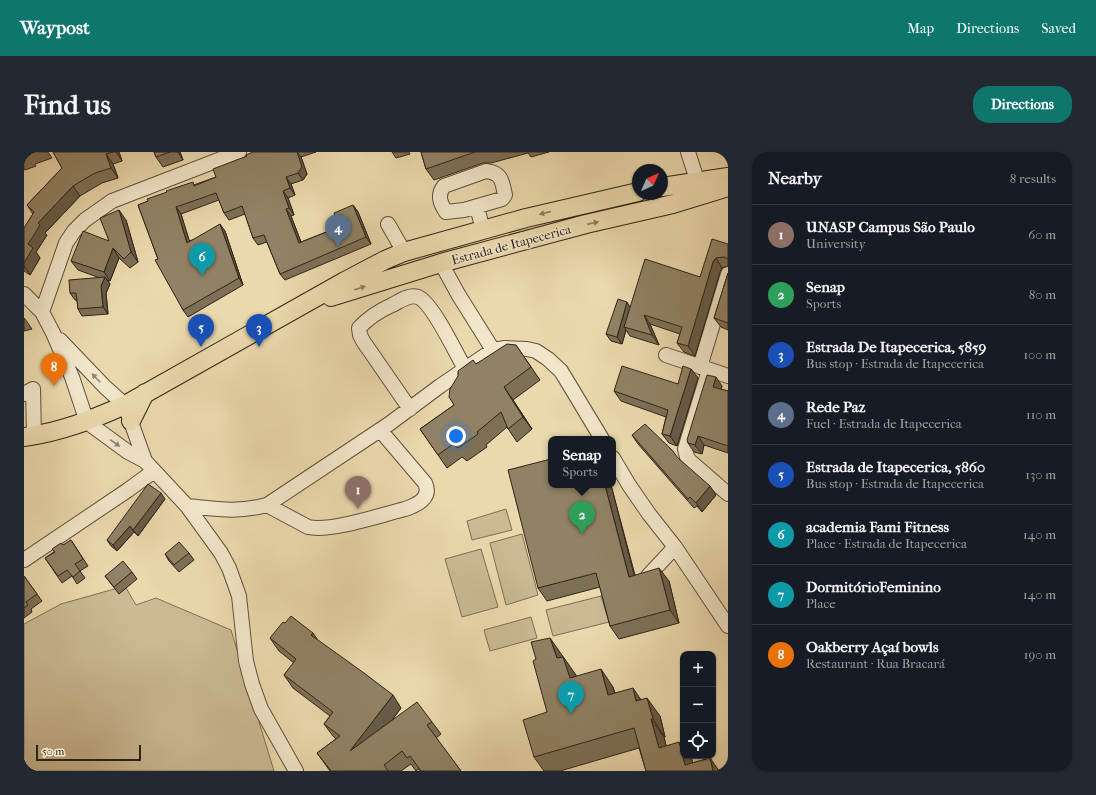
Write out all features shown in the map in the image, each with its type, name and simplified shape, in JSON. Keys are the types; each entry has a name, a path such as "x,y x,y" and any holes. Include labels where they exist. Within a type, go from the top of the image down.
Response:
{"main road":[{"name":"Estrada de Itapecerica","path":"296,308 441,263 586,224 673,204 700,188 728,177"},
{"name":"Estrada de Itapecerica","path":"668,187 728,187"},
{"name":"Estrada de Itapecerica","path":"29,436 87,422 124,405 345,280 404,252 575,206 632,193"},
{"path":"131,421 144,393"}],"street":[{"path":"42,312 66,243 74,231 85,220 112,201 239,152"},
{"path":"688,152 700,188"},
{"path":"477,206 483,230"},
{"path":"388,224 404,252"},
{"path":"441,263 458,294 493,350"},
{"path":"728,274 685,449 687,457 690,461 728,494"},
{"path":"24,294 42,312 53,333 72,377 87,422 149,466 187,506 221,553 229,568 239,596 246,662 252,684 261,708 296,771"},
{"path":"410,409 363,342 359,328 362,324 383,309 409,297 417,297 423,300 435,316 465,369"},
{"path":"53,333 124,405 149,466"},
{"path":"187,506 250,510 267,505 380,430 493,350 505,348 526,349 536,351 548,359 561,371 600,436"},
{"path":"666,355 728,376"},
{"path":"24,394 34,389 29,436"},
{"path":"267,505 308,527 314,528 337,526 416,505 423,500 427,494 425,483 380,430"},
{"path":"616,463 629,485 649,514 675,547 728,626"},
{"path":"24,560 128,490 149,466"},
{"path":"648,576 675,547"}],"shaded area":[{"path":"506,509 512,530 472,540 467,521"},
{"path":"522,534 538,595 506,605 490,543"},
{"path":"481,549 498,607 462,617 445,559"},
{"path":"125,586 136,605 156,598 231,630 274,771 24,771 24,624 61,604"},
{"path":"601,596 609,622 553,636 546,610"},
{"path":"531,617 537,638 490,651 484,630"}],"building":[{"path":"24,152 33,152 24,158"},
{"path":"53,152 113,152 106,154 111,168 95,173 73,186 38,223 40,225 28,244 33,248 24,263 24,228 34,212 27,205 62,168"},
{"path":"154,152 170,152 156,157"},
{"path":"253,152 297,152 302,167 298,173 286,177 290,188 283,191 289,208 286,209 299,243 339,227 334,213 353,205 366,237 280,274 264,235 253,238 242,206 224,213 216,193 176,207 187,243 220,224 239,278 183,310 155,260 158,259 138,205 148,201 147,199 167,192 166,191 193,182 194,186 216,177 213,169 247,156 246,155"},
{"path":"421,152 475,152 426,169"},
{"path":"119,210 131,252 124,259 113,248 104,272 71,261 83,231 109,241 100,218"},
{"path":"712,239 728,244 728,259 724,257 716,258 713,262 688,346 677,343 682,327 644,315 652,335 624,327 645,259 700,277"},
{"path":"728,273 728,323 714,318"},
{"path":"105,277 101,286 103,307 78,309 76,293 70,293 69,280"},
{"path":"618,299 627,302 617,337 606,334"},
{"path":"507,344 516,345 531,367 504,387 523,417 508,429 501,412 477,432 478,434 458,448 453,444 438,455 420,429 454,405 449,397 450,389 458,376 458,371 473,360 476,364"},
{"path":"622,366 678,384 683,366 691,369 670,436 662,434 668,410 614,391"},
{"path":"707,375 716,377 713,387 728,391 728,446 698,436 695,445 688,443 687,440"},
{"path":"645,424 672,450 678,458 710,486 696,503 690,497 688,499 632,435"},
{"path":"548,460 548,488 606,488 629,577 659,568 670,610 610,626 596,573 538,588 508,470"},
{"path":"148,484 161,493 133,530 130,526 113,545 107,540"},
{"path":"71,540 83,559 75,564 80,571 73,577 67,570 58,576 45,558 55,552 52,549 61,543 63,545"},
{"path":"179,542 189,553 174,565 165,554"},
{"path":"123,561 132,572 114,587 105,576"},
{"path":"24,576 37,594 26,602 28,605 24,608"},
{"path":"291,616 313,633 311,635 393,695 350,751 417,702 432,722 427,725 461,771 421,771 410,756 407,758 402,751 384,765 388,771 331,771 317,753 340,736 324,724 333,712 284,675 296,659 270,638 283,622 285,623"},
{"path":"550,638 557,658 563,657 570,678 601,669 608,695 633,688 636,701 647,698 659,748 679,742 680,759 683,759 685,765 710,759 713,771 646,771 634,728 534,757 523,720 547,712 533,661 536,659 531,642"}],"place":[{"name":"Rede Paz","path":"338,247"},
{"name":"academia Fami Fitness","path":"202,276"},
{"name":"Estrada de Itapecerica, 5860","path":"201,347"},
{"name":"Estrada De Itapecerica, 5859","path":"259,347"},
{"name":"Oakberry Açaí bowls","path":"54,386"},
{"name":"UNASP Campus São Paulo","path":"358,509"},
{"name":"Senap","path":"582,534"},
{"name":"DormitórioFeminino","path":"571,714"}]}
